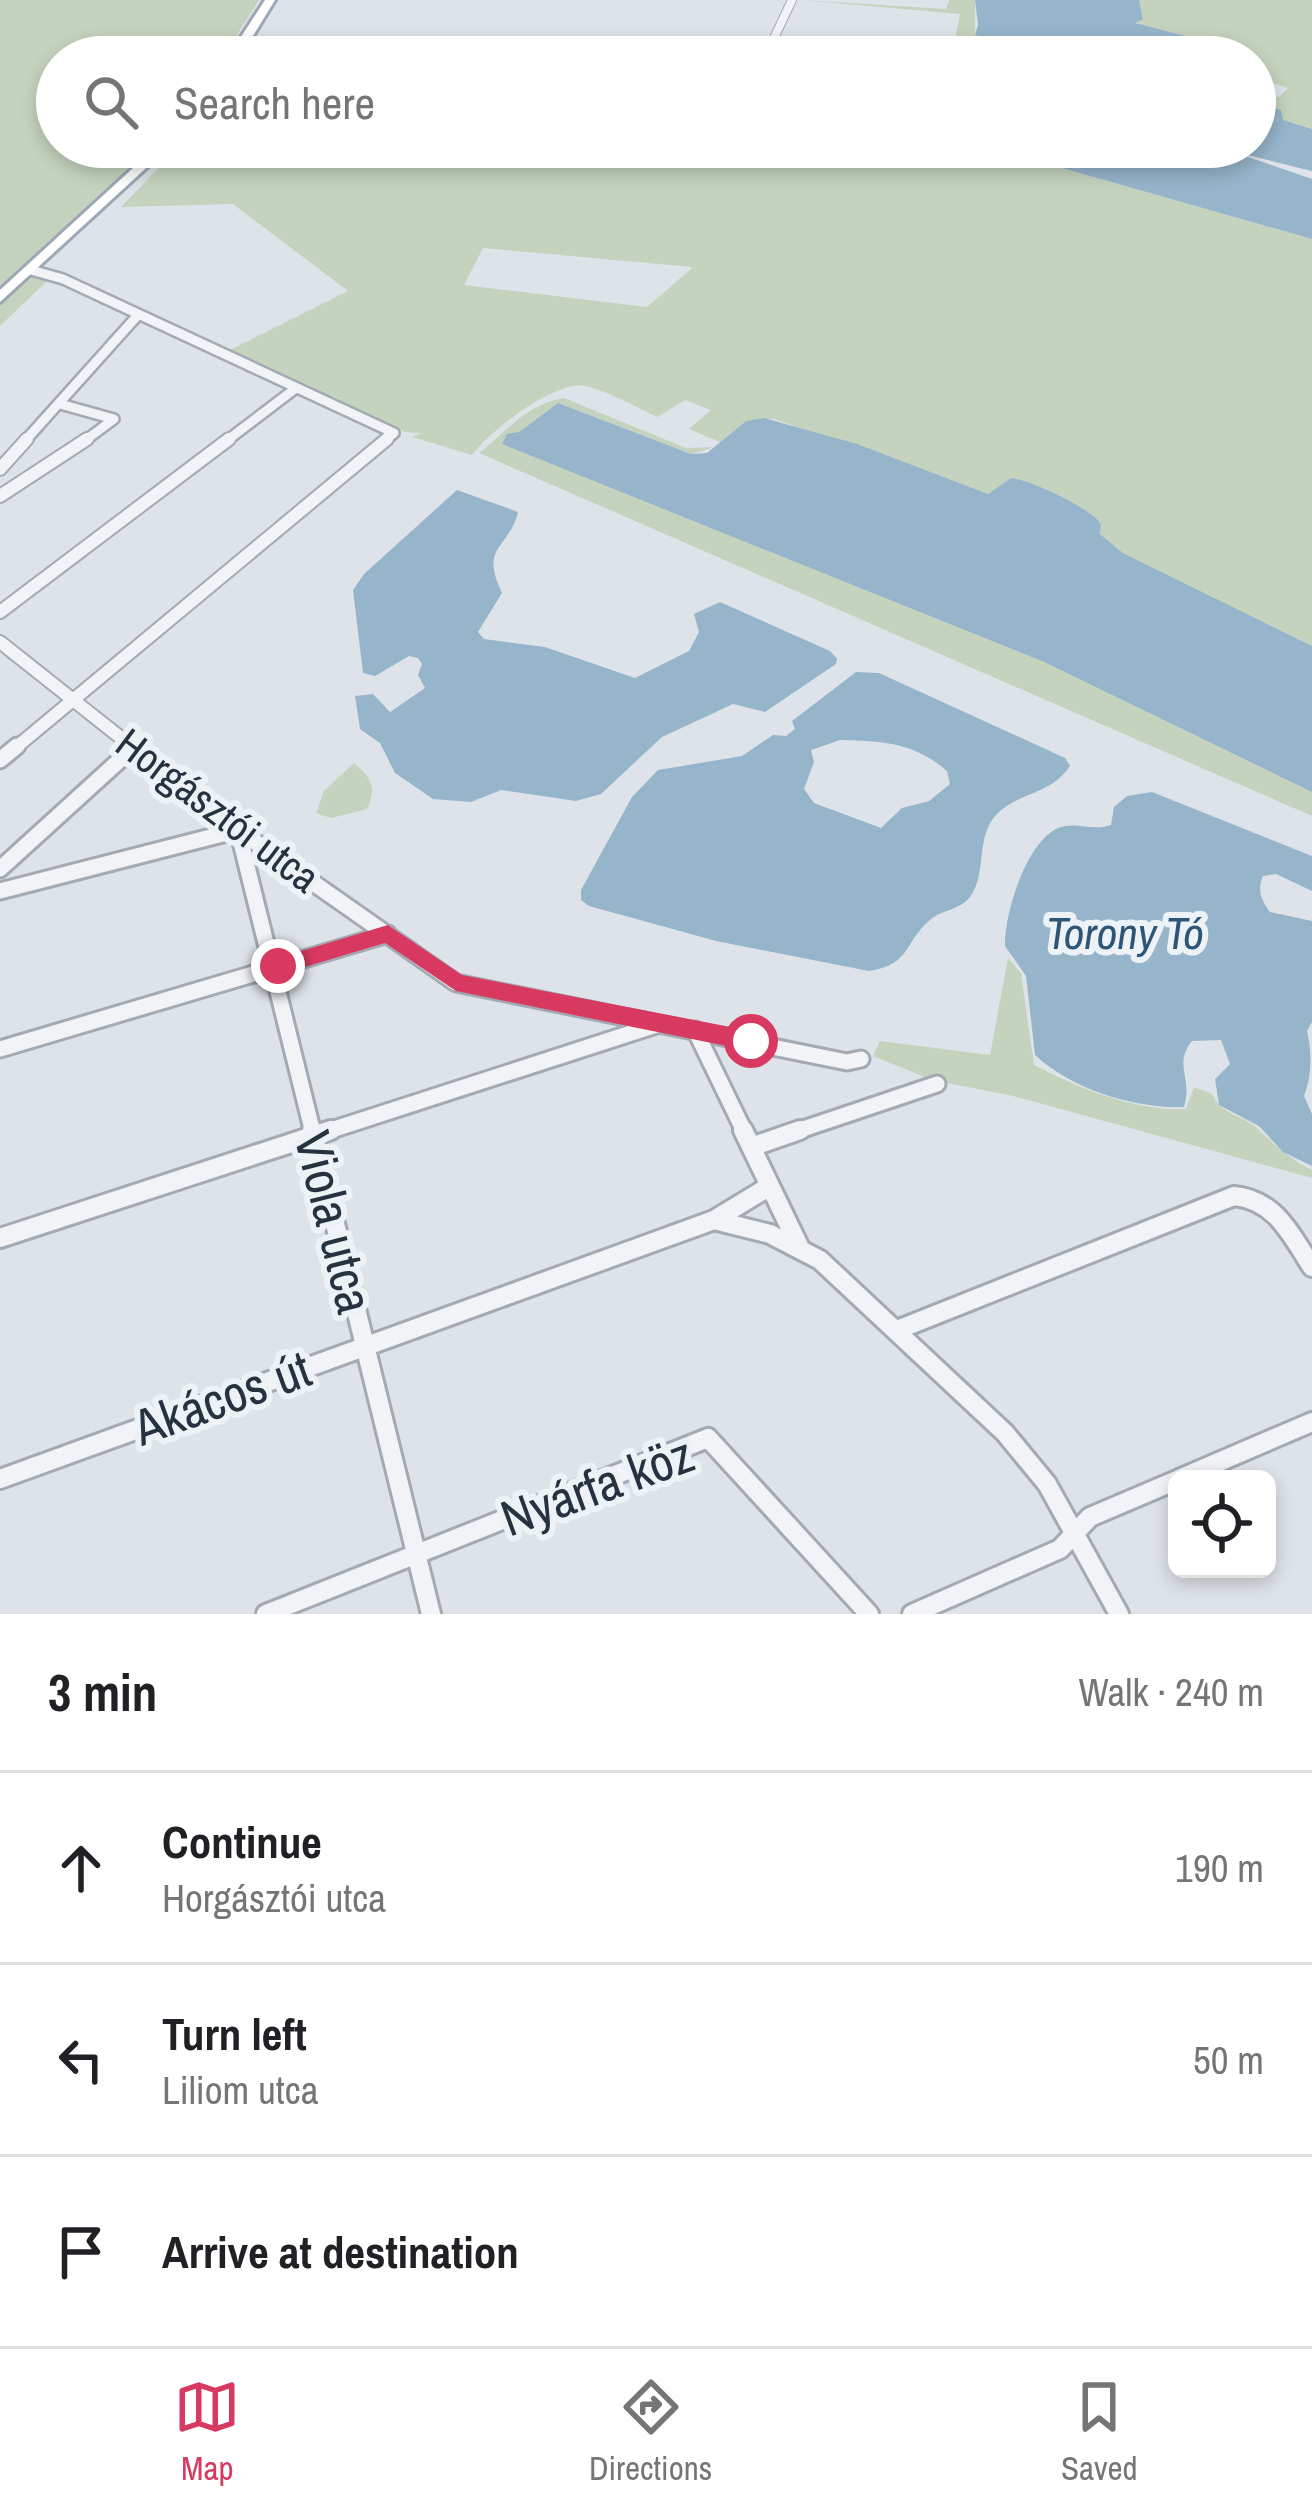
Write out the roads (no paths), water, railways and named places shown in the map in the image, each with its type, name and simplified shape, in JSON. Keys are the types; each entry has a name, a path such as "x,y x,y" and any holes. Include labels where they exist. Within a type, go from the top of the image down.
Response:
{"main road":[{"path":"247,36 270,0"},
{"path":"0,298 140,168"}],"street":[{"path":"775,36 792,0"},
{"path":"0,760 394,433 64,279 31,270"},
{"path":"0,469 138,315"},
{"path":"0,612 296,388"},
{"path":"0,469 45,464 77,450 114,419 60,404"},
{"path":"18,449 21,456 45,464"},
{"path":"0,496 18,490 45,464"},
{"name":"Horgásztói utca","path":"0,642 238,830 456,982 848,1062 861,1059"},
{"path":"0,868 133,748"},
{"path":"0,892 238,830"},
{"name":"Viola utca","path":"238,830 431,1614"},
{"path":"0,1049 388,934"},
{"path":"0,1238 661,1024"},
{"path":"694,1030 799,1246"},
{"path":"751,1147 937,1084"},
{"name":"Akácos út","path":"0,1479 714,1220 770,1186"},
{"path":"897,1330 1234,1196 1253,1197 1272,1209 1312,1268"},
{"path":"714,1220 799,1246 897,1330 1030,1461 1119,1614"},
{"path":"1199,1470 1312,1422"},
{"name":"Nyárfa köz","path":"266,1614 708,1438 869,1614"},
{"path":"912,1614 1060,1549 1090,1517 1168,1483"}],"water":[{"path":"975,0 1139,0 1143,19 1135,23 1185,36 980,36 975,35"},
{"path":"1276,108 1283,120 1312,129 1312,171 1276,162"},
{"path":"1276,167 1312,179 1312,239 1062,168"},
{"path":"558,403 691,454 707,453 746,421 764,418 857,444 988,494 1011,478 1060,496 1095,518 1101,524 1100,534 1123,553 1312,646 1312,792 1044,662 502,444 507,434 519,432"},
{"path":"457,490 518,512 495,556 502,593 478,632 484,639 545,647 635,678 689,651 699,632 694,614 720,602 830,651 836,664 765,712 733,704 662,737 601,794 576,801 501,790 471,802 433,799 395,773 380,743 360,729 355,696 373,694 390,712 425,688 418,675 422,664 418,658 409,656 375,676 363,673 353,590 364,574"},
{"path":"856,672 879,673 1065,758 1070,766 1055,782 1000,811 987,831 970,897 930,920 900,958 883,968 869,971 716,941 581,900 581,890 632,797 658,770 742,756 773,735 786,736 795,729 792,721","holes":["840,740 896,745 922,754 947,771 950,784 929,801 902,808 881,828 814,803 804,789 814,762 811,750"]},
{"name":"Torony Tó","path":"1152,792 1312,856 1312,891 1276,874 1263,876 1260,891 1270,912 1312,921 1312,1022 1307,1031 1310,1064 1304,1096 1312,1114 1312,1166 1283,1152 1259,1126 1219,1105 1215,1079 1230,1064 1221,1040 1192,1041 1187,1049 1184,1107 1105,1094 1067,1078 1035,1055 1026,976 1005,946 1008,916 1026,864 1056,829 1111,825 1114,807 1127,796"}]}
